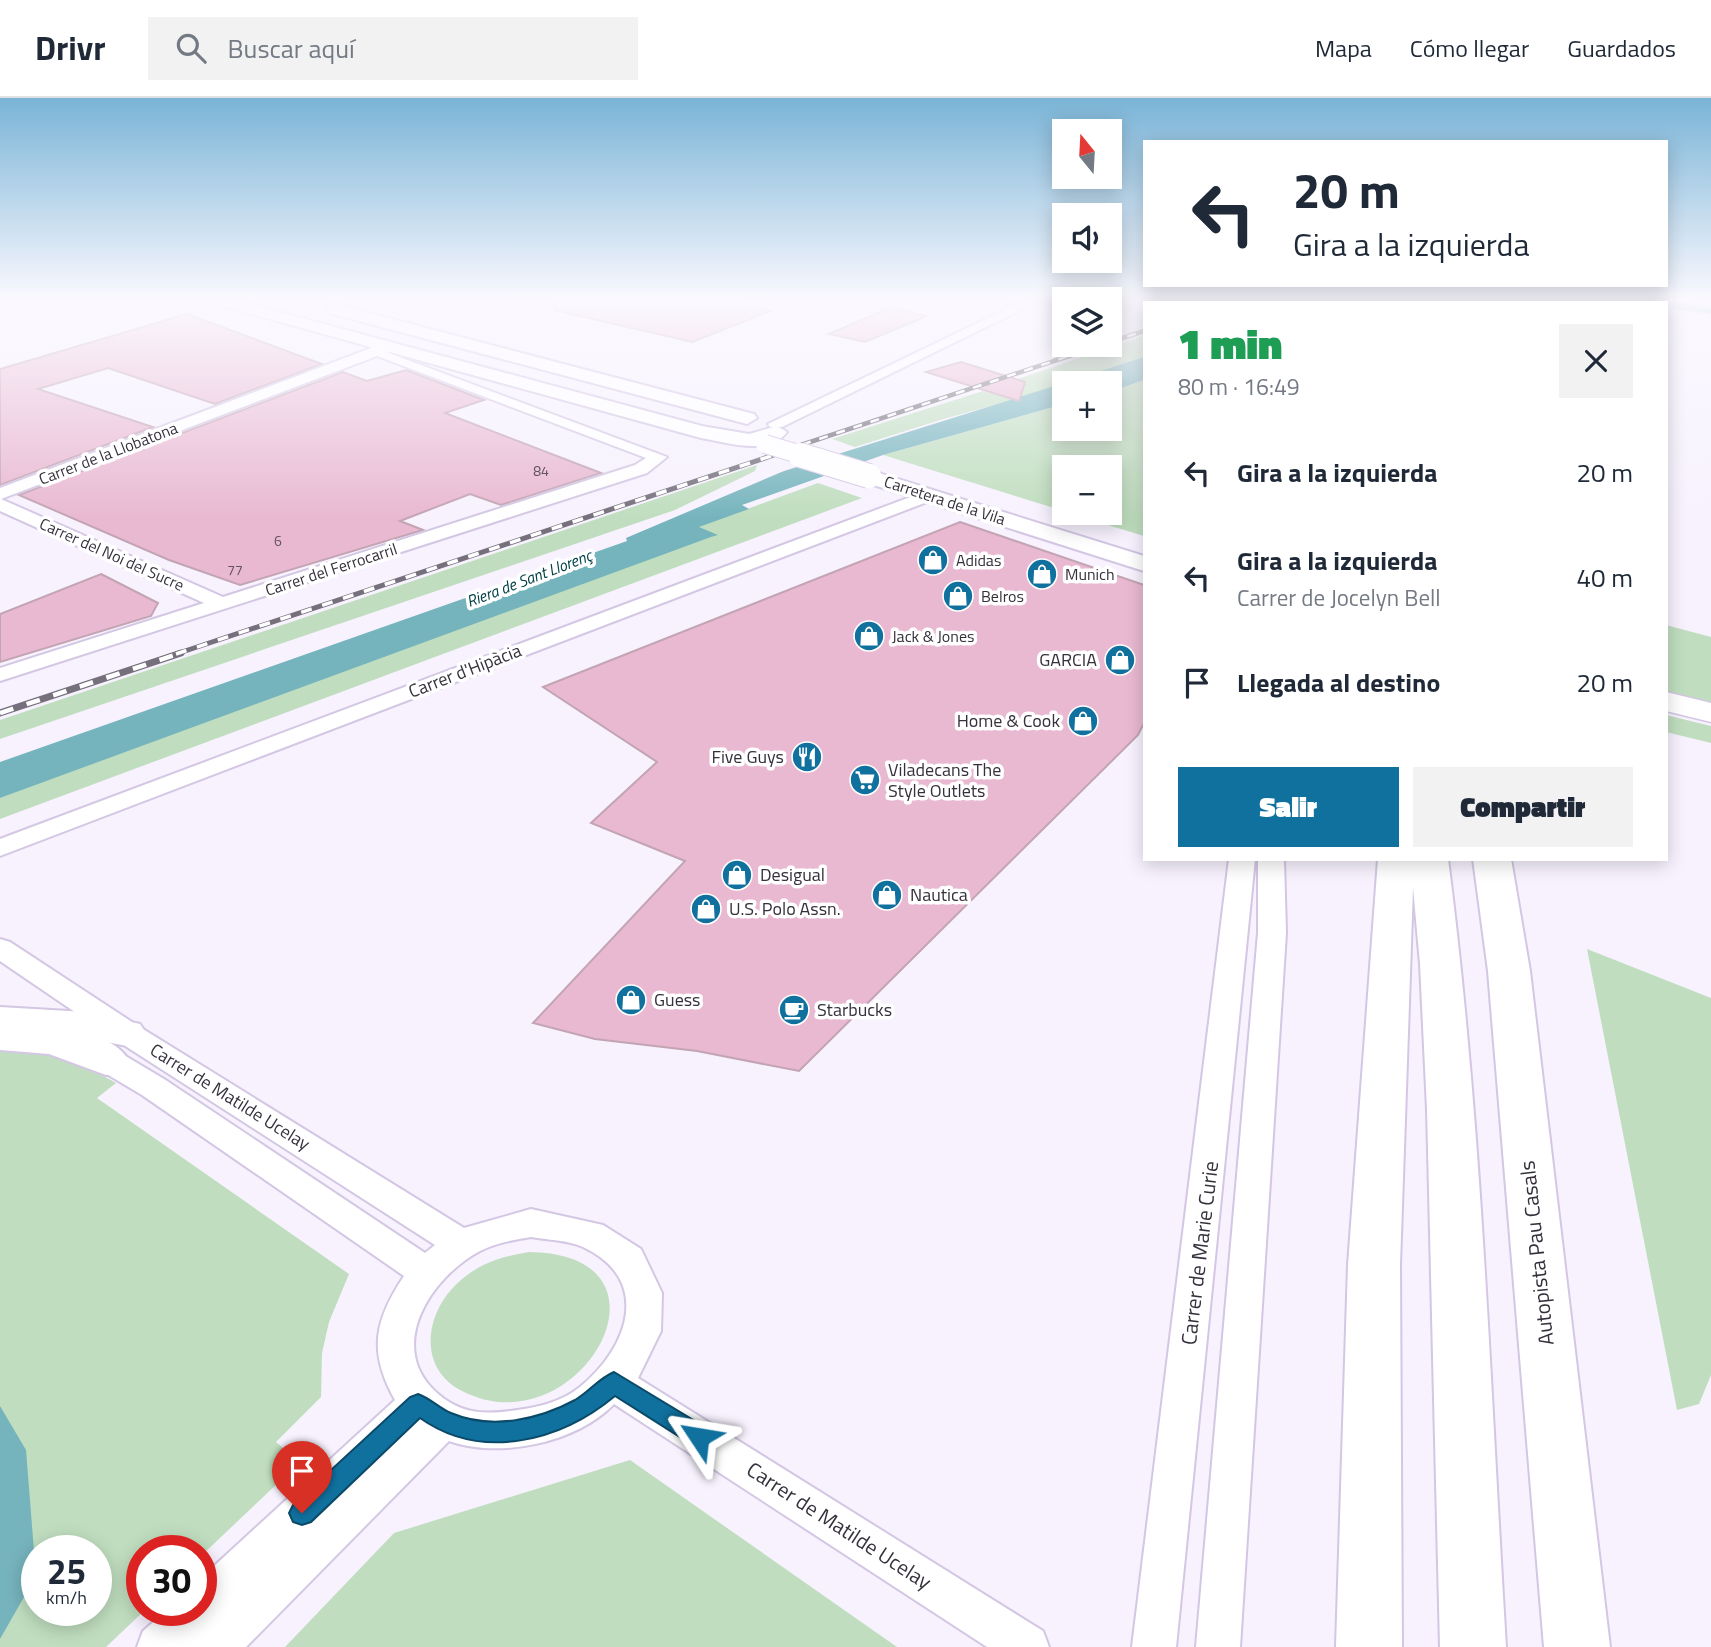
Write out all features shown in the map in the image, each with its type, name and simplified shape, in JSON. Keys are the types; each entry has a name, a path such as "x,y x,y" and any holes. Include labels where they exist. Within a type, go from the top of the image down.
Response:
{"highway":[{"path":"1369,1647 1374,1265 1392,888 1397,861"},
{"path":"1429,861 1441,964 1449,1096 1473,1647"},
{"name":"Autopista Pau Casals","path":"1492,861 1509,971 1577,1647"},
{"path":"0,1035 116,1046"}],"main road":[{"path":"1668,702 1711,713"}],"street":[{"name":"Carrer de la Llobatona","path":"0,494 317,373"},
{"name":"Carrer del Ferrocarril","path":"0,675 628,473 649,465 659,457 440,373"},
{"path":"485,373 619,411 721,434 766,430 883,373"},
{"name":"Carretera de la Vila","path":"570,373 766,430 929,495 1143,564"},
{"path":"766,430 874,373"},
{"name":"Carretera de la Vila","path":"876,472 1143,552"},
{"name":"Carrer d'Hipàcia","path":"1,847 929,495"},
{"name":"Carrer del Noi del Sucre","path":"0,504 223,604"},
{"name":"Carrer de Marie Curie","path":"1154,1647 1242,861"},
{"path":"1218,1647 1272,933 1271,861"},
{"name":"Carrer de Matilde Ucelay","path":"0,948 116,1046 153,1087 426,1272"},
{"path":"0,1020 86,1025 116,1046"},
{"name":"Carrer de Matilde Ucelay","path":"116,1046 463,1244"},
{"path":"542,1223 565,1224 596,1234 621,1250 639,1273 647,1308 639,1346 614,1382 586,1406 551,1423 514,1432 476,1431 431,1413 398,1375 394,1340 403,1305 426,1272 463,1244 496,1229 542,1223"},
{"name":"Carrer de Matilde Ucelay","path":"614,1382 1027,1647"},
{"path":"217,1595 431,1413"},
{"path":"215,1647 431,1413"},
{"path":"159,1647 182,1626"}],"green space":[{"path":"1035,373 1052,373 1052,389 855,447 832,439 983,391 993,394 1027,383 1018,379"},
{"path":"1143,380 1143,536 1108,525 1122,525 1122,455 1052,455 1052,507 883,455 1052,407 1052,441 1122,441 1122,388"},
{"path":"757,465 755,471 675,510 0,739 0,720"},
{"path":"818,483 862,498 0,819 0,798 690,530"},
{"path":"1668,626 1711,637 1711,705 1668,694"},
{"path":"1668,715 1711,726 1711,743 1668,732"},
{"path":"1587,949 1711,998 1711,1375 1699,1404 1677,1410"},
{"path":"0,1047 32,1050 60,1057 116,1083 97,1098 349,1274 329,1322 322,1353 321,1397 276,1442 300,1462 217,1541 217,1535 126,1535 126,1626 128,1626 106,1647 0,1647"},
{"path":"529,1252 577,1261 603,1283 610,1313 600,1345 577,1374 544,1395 505,1402 462,1391 447,1381 437,1368 432,1353 431,1337 440,1306 449,1292 476,1269 502,1258"},
{"path":"630,1460 897,1647 285,1647 394,1533"}],"water":[{"path":"1122,373 1143,373 1143,380 1122,388"},
{"name":"Riera de Sant Llorenç","path":"1052,387 1052,407 883,455 742,505 749,509 699,527 718,535 0,798 0,762 627,541 626,538 784,471"},
{"path":"0,1406 26,1450 33,1535 21,1535 21,1602 0,1639"}],"building":[{"path":"0,373 90,373 38,389 153,427 0,485"},
{"path":"124,373 297,373 215,404"},
{"path":"340,373 367,381 394,373 415,373 484,400 445,413 601,473 501,505 470,494 400,521 423,530 240,585 169,560 19,495"},
{"path":"930,373 997,373 1025,382 1019,401"},
{"name":"Viladecans The Style Outlets","path":"960,522 1143,585 1143,725 1138,735 799,1071 697,1051 595,1039 533,1023 685,861 591,823 657,762 543,687"},
{"path":"101,574 158,603 151,616 0,662 0,614"}],"railway":[{"path":"768,456 1017,373"},
{"path":"176,654 774,455"},
{"path":"0,713 181,653"}],"place":[{"name":"Adidas","path":"933,560"},
{"name":"Munich","path":"1042,574"},
{"name":"Belros","path":"958,596"},
{"name":"Jack & Jones","path":"869,636"},
{"name":"GARCIA","path":"1120,660"},
{"name":"Home & Cook","path":"1083,721"},
{"name":"Five Guys","path":"807,757"},
{"name":"Viladecans The Style Outlets","path":"865,780"},
{"name":"Desigual","path":"737,875"},
{"name":"Nautica","path":"887,895"},
{"name":"U.S. Polo Assn.","path":"706,909"},
{"name":"Guess","path":"631,1000"},
{"name":"Starbucks","path":"794,1010"}],"route":[{"path":"302,1513 418,1404 443,1421 476,1431 514,1432 551,1423 586,1406 614,1382 699,1437"}]}
